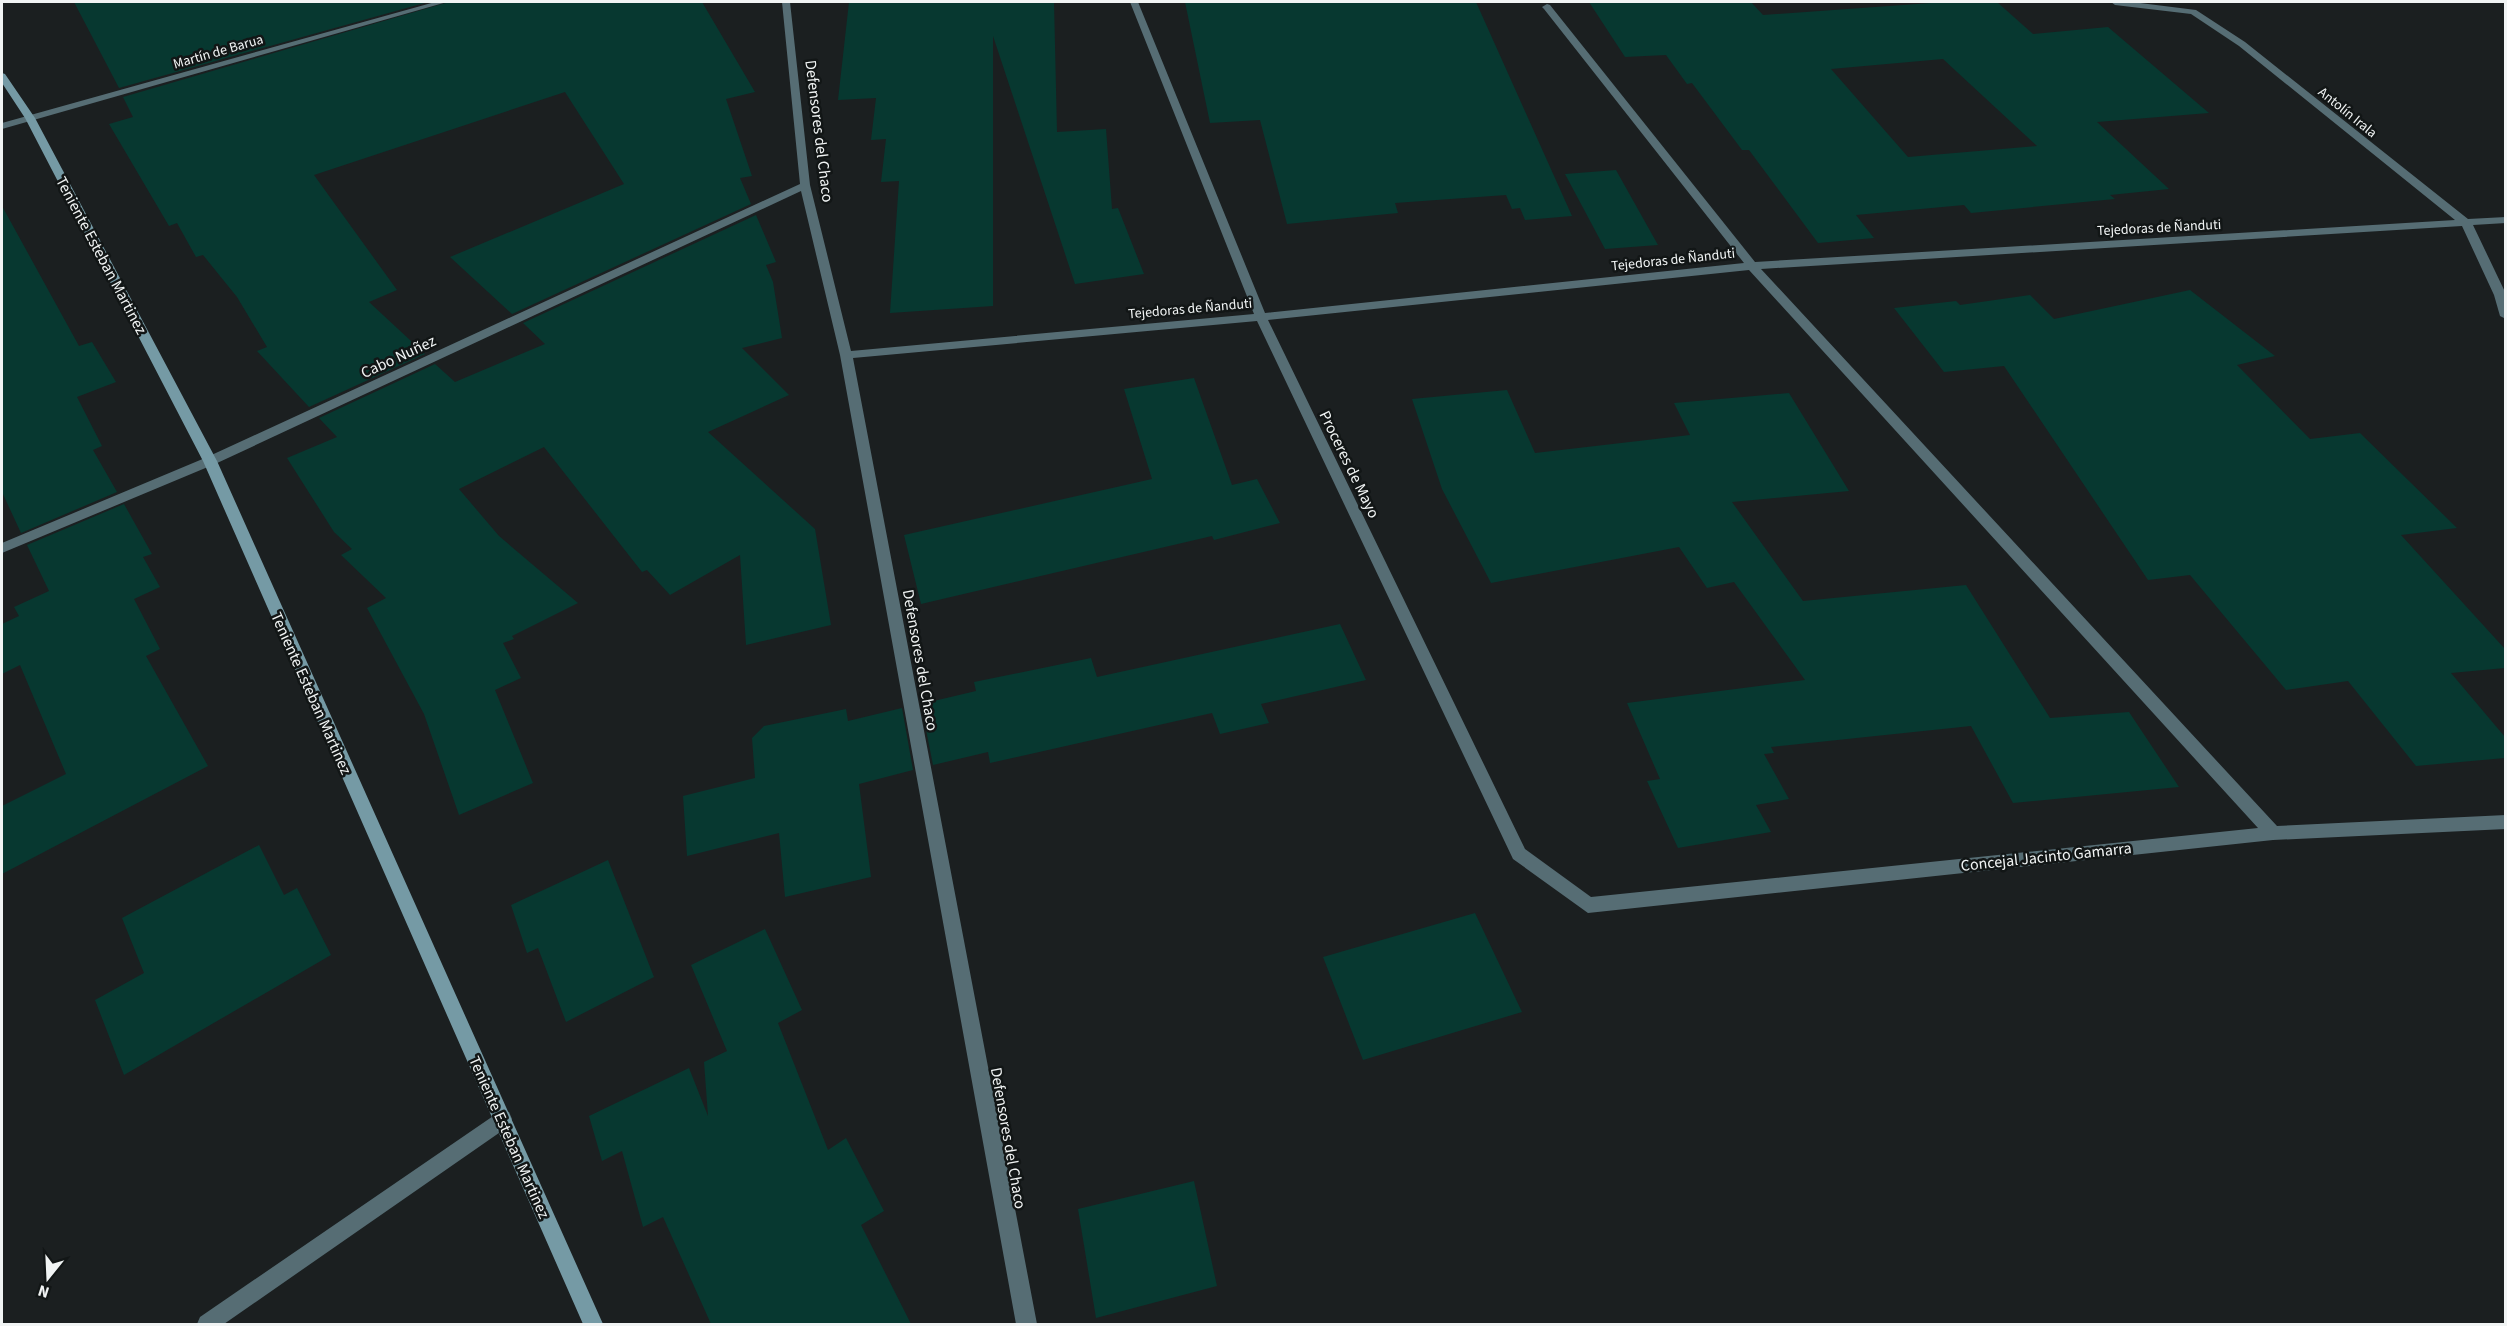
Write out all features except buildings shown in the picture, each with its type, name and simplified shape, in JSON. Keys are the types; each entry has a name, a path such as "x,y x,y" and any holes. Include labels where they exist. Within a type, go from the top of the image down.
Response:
{"street":[{"name":"Martín de Barua","path":"2,126 443,2"},
{"name":"Defensores del Chaco","path":"786,2 805,185 846,355 1026,1324"},
{"name":"Proceres de Mayo","path":"1134,2 1261,317 1519,854 1588,905"},
{"name":"Antolín Irala","path":"2115,2 2193,12 2242,44 2467,224 2500,295 2505,316"},
{"path":"1547,7 1752,266 2273,833"},
{"name":"Teniente Esteban Martinez","path":"2,76 30,118 210,461 593,1324"},
{"name":"Cabo Nuñez","path":"2,548 210,461 805,185"},
{"name":"Tejedoras de Ñanduti","path":"846,355 1261,317 1752,266 2505,220"},
{"name":"Concejal Jacinto Gamarra","path":"1588,905 2273,833 2505,822"},
{"path":"207,1324 502,1119"}]}
